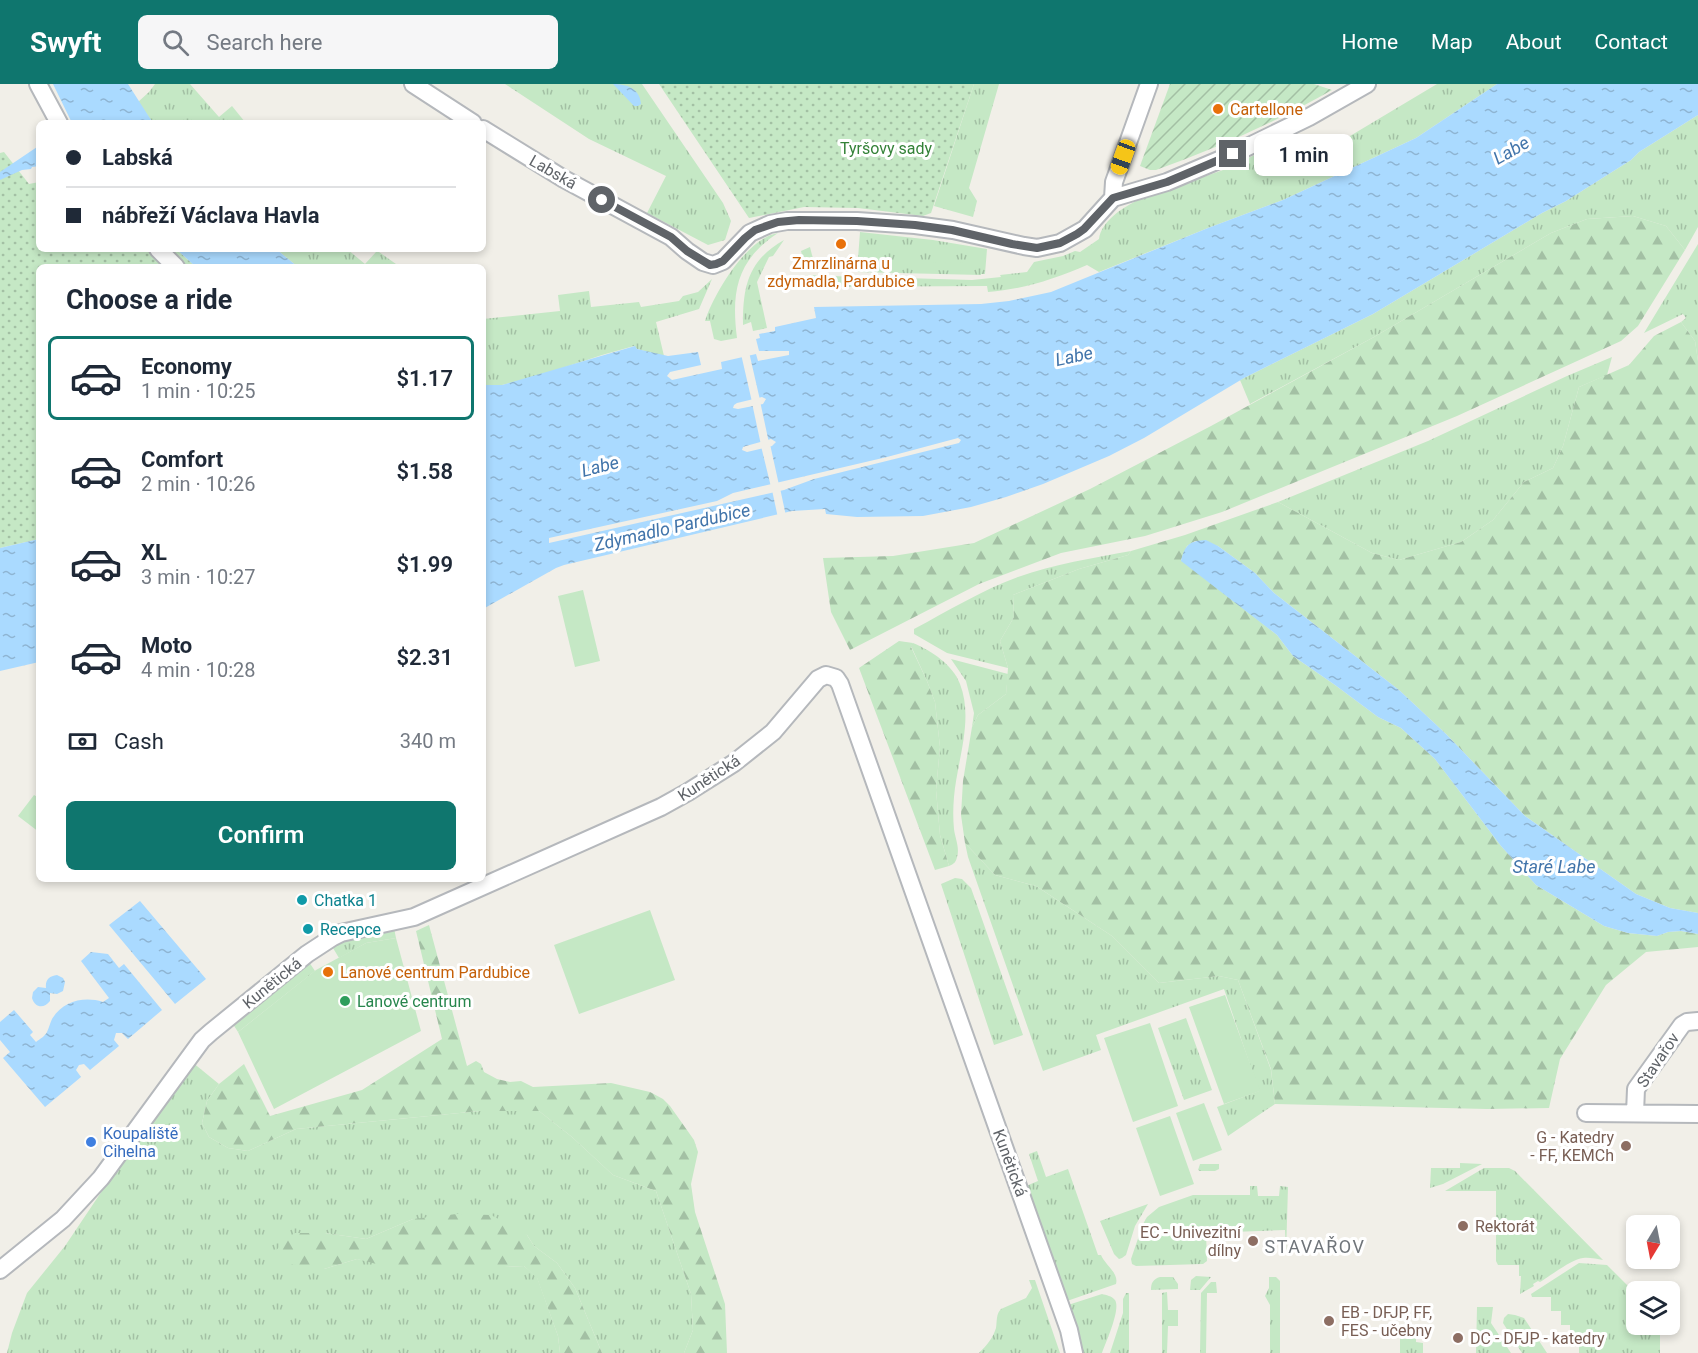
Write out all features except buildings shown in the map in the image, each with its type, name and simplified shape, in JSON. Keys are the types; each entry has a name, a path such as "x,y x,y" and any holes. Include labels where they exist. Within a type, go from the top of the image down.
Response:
{"street":[{"path":"38,84 55,116"},
{"path":"413,84 468,120"},
{"path":"1149,84 1114,182 1113,198 1167,182 1233,154 1309,117 1367,84"},
{"name":"Labská","path":"486,131 564,179 671,237 706,264 712,265 720,263 755,230 778,222 799,220 915,225 952,230 1024,246 1037,248 1050,246 1070,239 1084,229 1113,198"},
{"path":"161,252 173,264"},
{"name":"Kunětická","path":"0,1270 63,1219 101,1178 202,1040 318,946 341,933 414,917 661,807 714,777 756,746 787,717 818,679 826,675 836,678 840,684 1070,1330 1074,1353"},
{"name":"Stavařov","path":"1635,1113 1635,1096 1640,1083 1682,1026 1687,1022 1698,1021"},
{"name":"Stavařov","path":"1586,1113 1698,1114"}],"green space":[{"path":"155,84 190,84 219,117 232,106 243,120 151,120 138,102"},
{"path":"505,84 642,84 723,203 731,221 725,240 708,245 647,213 666,176 589,139"},
{"name":"Tyršovy sady","path":"659,84 974,84 931,213 923,216 858,208 804,207 749,218"},
{"path":"974,84 999,84 969,188 977,201 973,217 934,206"},
{"path":"1170,84 1314,84 1332,90 1246,134 1179,162 1150,170 1140,166"},
{"path":"1437,84 1497,84 1416,138 1283,200 1099,272 1087,265 1039,283 988,292 987,286 809,287 807,275 858,277 858,281 870,282 871,277 972,280 1027,272 1034,262 1075,251 1080,252 1099,239 1104,227 1113,216 1136,201 1223,170 1297,135 1350,136"},
{"path":"1698,115 1698,227 1685,250 1666,226 1633,216 1587,219 1551,233 1374,337 1250,404 1240,380 1373,314 1566,201"},
{"path":"4,152 29,184 36,183 36,252 179,252 193,264 36,264 36,540 0,548 0,153"},
{"path":"1633,216 1666,226 1685,250 1638,326 1621,341 1457,416 1222,512 1145,536 1061,553 979,584 850,650 831,612 823,558 893,556 974,543 1090,489 1211,426 1374,337 1551,233 1587,219"},
{"path":"860,232 987,249 985,274 857,272"},
{"path":"778,233 753,254 740,278 735,306 737,338 721,341 714,339 710,321 705,321 724,282 733,268 755,245 766,237"},
{"path":"784,240 773,256 769,257 757,282 767,328 753,331 751,322 743,325 744,297 750,275 763,256"},
{"path":"1698,244 1698,361 1695,341 1681,322 1686,318 1683,314 1644,333"},
{"path":"810,247 813,259 823,257 825,271 806,271 801,251"},
{"path":"280,252 351,252 365,264 294,264"},
{"path":"376,252 396,264 365,264"},
{"path":"933,262 963,263 963,271 933,270"},
{"path":"712,279 699,309 656,322 664,356 637,349 634,346 535,377 502,385 486,385 486,319 560,311 558,295 589,291 591,307 639,302 641,307 679,301 683,296 698,292"},
{"path":"1681,322 1695,341 1698,361 1698,913 1670,908 1636,894 1525,816 1446,734 1399,690 1274,593 1255,573 1218,546 1195,541 1187,546 1181,560 1277,635 1293,656 1378,717 1401,728 1435,759 1501,846 1536,885 1604,926 1628,933 1657,936 1681,931 1698,934 1698,947 1646,952 1606,985 1560,1059 1549,1108 1487,1109 1275,1104 1271,1069 1238,980 1219,976 1159,983 1112,936 1036,886 995,875 965,843 961,815 963,781 972,727 978,715 1006,694 1008,668 1000,641 1014,617 1013,595 1079,569 1128,555 1131,551 1185,535 1278,502 1372,553 1399,560 1461,542 1493,520 1524,482 1553,468 1563,446 1579,387 1629,365 1654,336"},
{"path":"1612,357 1607,375 1579,387 1563,446 1553,468 1524,482 1493,520 1461,542 1399,560 1372,553 1278,502 1428,441"},
{"path":"1131,551 1128,555 1079,569 1013,595 1014,617 1000,641 1008,668 947,653 914,634 914,629 978,594 1018,577 1060,565"},
{"path":"583,590 600,661 575,667 558,596"},
{"path":"899,641 913,643 911,647 935,702 940,747 936,790 940,835 949,866 935,870 859,668"},
{"path":"913,643 934,654 947,665 957,677 964,698 965,726 953,805 958,854 955,862 949,866 940,835 936,790 940,747 935,702 911,646"},
{"path":"951,659 1008,674 1006,694 978,715 972,727 974,713 966,681"},
{"path":"34,795 36,796 36,830 18,816"},
{"path":"965,843 995,875 1036,886 1112,936 1159,983 1219,976 1238,980 1271,1070 1275,1104 1228,1136 1217,1107 1259,1091 1224,989 1096,1035 1101,1050 1043,1071"},
{"path":"955,878 962,879 971,888 1023,1035 994,1045 941,884"},
{"path":"650,910 675,980 579,1014 554,945"},
{"path":"429,925 467,1066 476,1061 481,1064 484,1072 497,1079 510,1082 521,1081 533,1087 611,1083 650,1092 670,1106 694,1140 698,1152 691,1184 695,1212 725,1304 727,1353 684,1353 693,1330 691,1294 656,1191 613,1175 572,1137 539,1111 480,1111 296,1129 248,1151 228,1148 209,1137 202,1123 207,1101 219,1084 244,1064 270,1116 362,1090 442,1039 416,931"},
{"path":"394,928 396,938 366,943 339,958 333,948 335,940"},
{"name":"Lanové centrum","path":"396,938 421,1031 274,1109 238,1032 316,970 366,943"},
{"path":"307,959 315,971 238,1032 231,1021"},
{"path":"1225,995 1260,1091 1224,1104 1189,1007"},
{"path":"1186,1018 1212,1090 1184,1100 1158,1028"},
{"path":"1150,1023 1178,1106 1133,1122 1104,1038"},
{"path":"192,1062 219,1084 207,1101 202,1123 209,1137 228,1148 248,1151 296,1129 480,1111 539,1111 572,1137 613,1175 656,1191 691,1294 693,1330 684,1353 602,1353 575,1288 557,1263 534,1246 527,1235 413,1219 366,1239 325,1233 324,1269 357,1259 373,1262 524,1266 537,1277 558,1336 560,1353 7,1353 27,1293 65,1246"},
{"path":"1204,1103 1222,1150 1193,1161 1176,1113"},
{"path":"1170,1116 1194,1184 1160,1196 1136,1128"},
{"path":"1037,1151 1046,1177 1068,1169 1098,1255 1101,1255 1116,1276 1116,1284 1067,1301 1026,1186 1038,1181 1029,1154"},
{"path":"1460,1163 1482,1164 1443,1184 1430,1188 1431,1168 1460,1168"},
{"path":"1200,1164 1219,1164 1219,1169 1200,1171 1198,1170"},
{"path":"1484,1168 1509,1168 1515,1171 1603,1260 1578,1259 1533,1284 1534,1286 1520,1294 1519,1265 1498,1265 1496,1261 1496,1191 1445,1191"},
{"path":"1250,1186 1257,1186 1258,1196 1279,1196 1280,1186 1288,1187 1286,1254 1285,1230 1206,1233 1207,1261 1203,1264 1136,1266 1132,1264 1131,1259 1143,1224 1147,1217 1159,1207 1193,1195 1250,1195"},
{"path":"1148,1204 1135,1226 1126,1255 1119,1259 1114,1254 1100,1221"},
{"path":"457,1214 491,1215 527,1235 534,1246 557,1263 575,1288 602,1353 560,1353 558,1336 537,1278 524,1266 437,1270 392,1268 357,1259 324,1269 282,1263 275,1252 295,1233 325,1233 366,1239 413,1219"},
{"path":"1579,1263 1607,1265 1626,1284 1626,1335 1660,1335 1660,1353 1579,1353 1579,1339 1570,1339 1570,1325 1561,1325 1561,1311 1551,1311 1551,1297 1532,1297 1531,1294"},
{"path":"1196,1276 1211,1277 1200,1290 1190,1290 1191,1280"},
{"path":"1160,1277 1173,1277 1178,1284 1178,1289 1151,1290 1153,1282"},
{"path":"1269,1277 1276,1277 1280,1281 1280,1353 1270,1353 1270,1305 1265,1296 1269,1288"},
{"path":"1029,1280 1035,1280 1060,1353 979,1353 993,1335 999,1311 1026,1298 1032,1288"},
{"path":"1211,1282 1216,1282 1217,1293 1207,1293 1206,1353 1200,1353 1201,1293"},
{"path":"1167,1292 1168,1310 1178,1310 1178,1326 1168,1326 1167,1353 1162,1353 1162,1293"},
{"path":"1126,1293 1129,1293 1129,1353 1110,1353 1123,1313 1123,1299"},
{"path":"1102,1294 1115,1300 1115,1318 1102,1353 1081,1353 1068,1305"},
{"path":"1477,1307 1493,1307 1491,1323 1511,1353 1476,1353"},
{"path":"1508,1314 1524,1318 1547,1353 1522,1353 1503,1323"},
{"path":"1400,1335 1416,1336 1416,1342 1423,1343 1423,1353 1400,1353"}],"water":[{"path":"53,84 128,84 151,120 71,120"},
{"path":"613,84 632,88 638,94 641,104 634,106"},
{"path":"1497,84 1698,84 1698,115 1639,152 1631,160 1566,201 1373,314 1244,378 1144,438 1109,456 1043,484 971,507 923,516 857,517 826,514 825,509 792,511 564,565 486,607 486,385 502,385 635,346 637,349 668,356 698,352 701,365 670,372 667,376 672,380 722,369 721,362 756,354 758,361 789,355 789,351 759,351 756,339 760,338 759,334 775,331 775,327 816,318 814,307 981,304 1051,292 1283,200 1416,138","holes":["762,397 766,399 763,404 733,408 737,403","958,438 961,440 959,443 814,479 784,490 549,543 549,538 717,501 733,493","771,439 776,442 772,446 747,452 742,450 743,447"]},
{"path":"36,148 36,166 0,180 0,172"},
{"path":"179,252 280,252 294,264 193,264"},
{"path":"36,540 36,663 0,671 0,548"},
{"name":"Staré Labe","path":"1206,540 1255,573 1274,593 1399,690 1446,734 1525,816 1636,894 1670,908 1698,913 1698,934 1681,931 1657,936 1628,933 1604,926 1536,885 1501,846 1435,759 1401,728 1378,717 1293,656 1277,635 1181,561 1189,544"},
{"path":"140,901 206,979 175,1004 109,925"},
{"path":"91,952 108,954 119,968 124,964 162,1010 128,1039 122,1033 116,1033 114,1040 119,1046 90,1070 84,1064 79,1065 76,1070 81,1077 45,1107 3,1058 10,1052 0,1040 0,1022 14,1010 33,1032 30,1035 36,1042 46,1033 57,1013 68,1004 81,1000 103,1002 109,998 81,961"},
{"path":"57,975 65,982 63,991 57,994 50,993 48,1004 37,1005 32,998 33,992 38,987 46,988 48,979"}],"pier":[{"path":"749,352 760,400 752,402 741,354"},
{"path":"760,401 769,443 761,445 752,403"},
{"path":"770,444 779,485 771,487 761,446"},
{"path":"780,488 786,516 778,518 772,490"}],"place":[{"name":"Cartellone","path":"1218,109"},
{"name":"Zmrzlinárna u zdymadla, Pardubice","path":"841,244"},
{"name":"Chatka 1","path":"302,900"},
{"name":"Recepce","path":"308,929"},
{"name":"Lanové centrum Pardubice","path":"328,972"},
{"name":"Lanové centrum","path":"345,1001"},
{"name":"Koupaliště Cihelna","path":"91,1142"},
{"name":"G - Katedry - FF, KEMCh","path":"1626,1146"},
{"name":"Rektorát","path":"1463,1226"},
{"name":"EC - Univezitní dílny","path":"1253,1241"},
{"name":"EB - DFJP, FF, FES - učebny","path":"1329,1321"},
{"name":"DC - DFJP - katedry","path":"1458,1338"}],"district":[{"name":"STAVAŘOV","path":"1315,1246"}],"route":[{"path":"602,200 671,237 687,251 710,265 723,261 755,230 778,222 799,220 857,221 936,227 1037,248 1070,239 1084,229 1113,198 1154,187 1233,154"}],"water label":[{"name":"Labe","path":"1511,150"},
{"name":"Labe","path":"1074,356"},
{"name":"Labe","path":"600,466"},
{"name":"Zdymadlo Pardubice","path":"672,527"}]}
